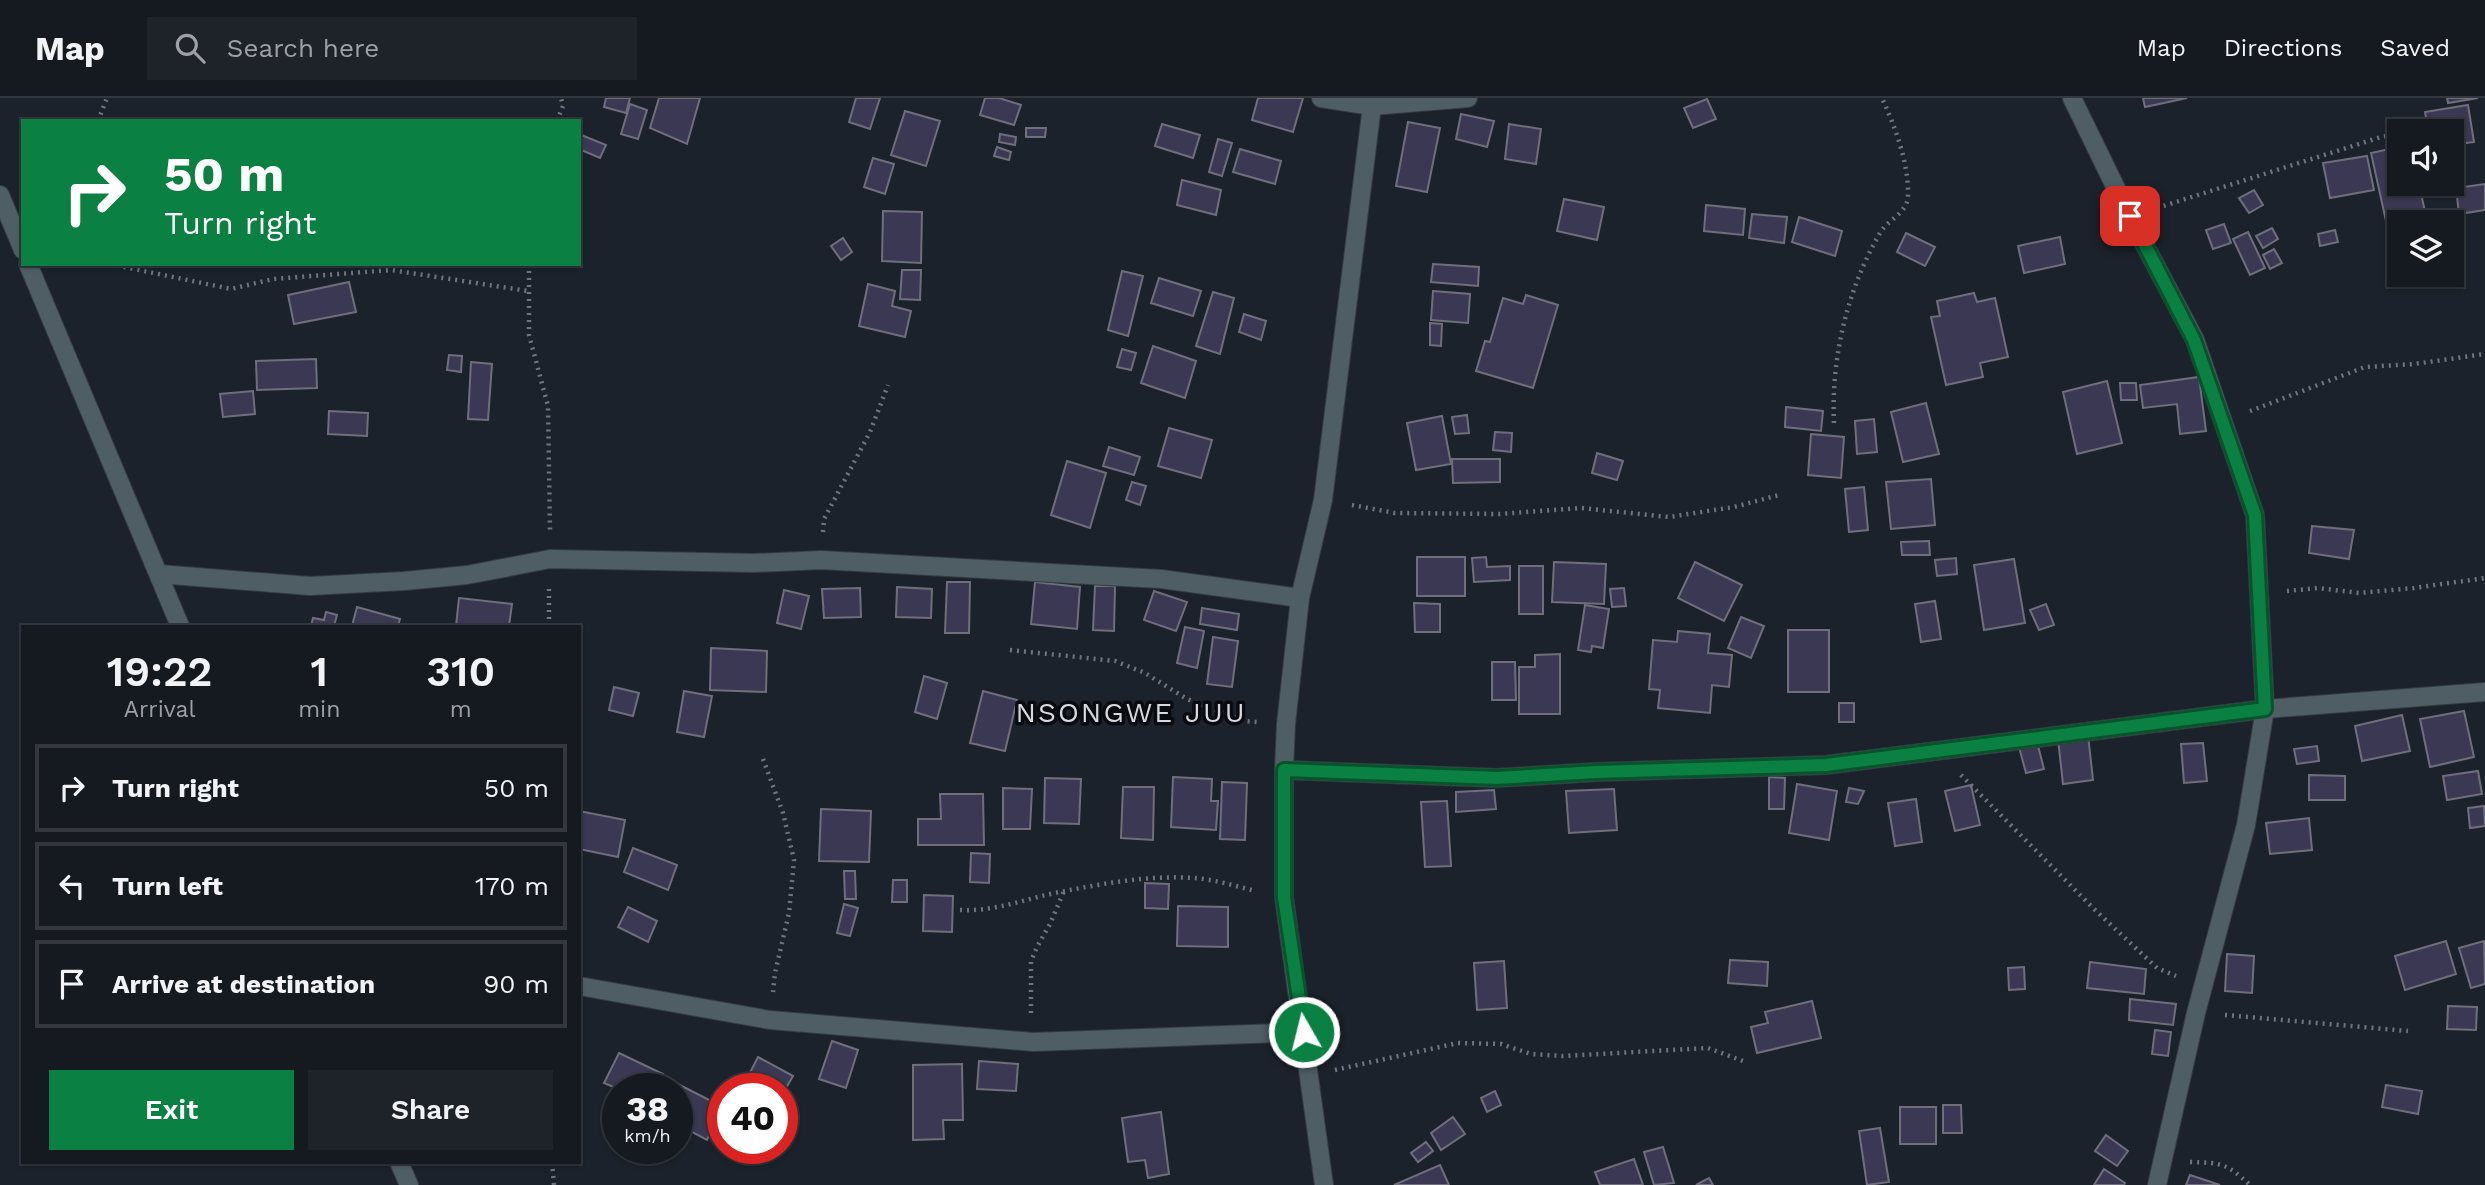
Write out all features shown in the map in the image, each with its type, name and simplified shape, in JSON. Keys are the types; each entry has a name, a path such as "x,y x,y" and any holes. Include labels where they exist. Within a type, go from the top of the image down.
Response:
{"street":[{"path":"1321,98 1372,102 1468,98"},
{"path":"2072,98 2194,340 2255,515 2265,709 2246,825 2196,1013 2157,1185"},
{"path":"1324,1185 1284,897 1286,724 1300,598 1323,500 1372,102"},
{"path":"0,195 21,245"},
{"path":"30,266 180,625"},
{"path":"159,574 310,586 467,575 550,559 754,563 821,560 1161,579 1300,598"},
{"path":"1284,770 1497,778 1826,765 2265,709 2485,692"},
{"path":"581,985 770,1020 1032,1042 1304,1032"},
{"path":"400,1164 409,1185"}],"path":[{"path":"99,119 107,98"},
{"path":"559,119 563,106 561,98"},
{"path":"1834,423 1832,391 1852,289 1882,230 1900,214 1908,198 1905,162 1882,98"},
{"path":"2130,216 2387,137"},
{"path":"120,266 231,289 273,279 391,270 528,290"},
{"path":"529,266 529,335 548,406 549,625"},
{"path":"2223,422 2365,367 2414,364 2485,354"},
{"path":"821,560 824,519 870,432 888,385"},
{"path":"1323,500 1395,513 1499,514 1581,508 1670,517 1734,507 1779,495"},
{"path":"2258,594 2318,588 2359,593 2485,578"},
{"path":"1010,650 1115,661 1145,673 1187,699 1244,721 1286,724"},
{"path":"1936,750 2094,909 2157,968 2203,988"},
{"path":"763,759 783,813 794,860 789,913 775,973 770,1020"},
{"path":"960,910 996,909 1064,891 1156,878 1195,878 1284,897"},
{"path":"1032,1042 1031,961 1064,891"},
{"path":"2196,1013 2408,1031"},
{"path":"1307,1077 1458,1043 1501,1044 1531,1054 1563,1056 1708,1048 1743,1061"},
{"path":"2161,1161 2213,1163 2232,1168 2250,1185"},
{"path":"552,1164 554,1185"}],"building":[{"path":"606,98 630,98 626,113 604,107"},
{"path":"659,98 700,98 687,144 650,128"},
{"path":"856,98 880,98 870,129 849,122"},
{"path":"985,98 999,98 1021,105 1014,125 980,115"},
{"path":"1258,98 1303,98 1293,132 1252,120"},
{"path":"2143,98 2187,98 2145,107"},
{"path":"2447,98 2478,98 2448,103"},
{"path":"1707,99 1716,119 1693,128 1684,108"},
{"path":"630,104 647,110 638,139 621,134"},
{"path":"2468,105 2474,142 2464,143 2464,119 2426,119 2425,112"},
{"path":"905,111 940,121 926,166 891,155"},
{"path":"1461,114 1494,121 1487,147 1456,139"},
{"path":"1408,122 1440,128 1427,192 1396,186"},
{"path":"1162,124 1200,135 1193,158 1155,146"},
{"path":"1509,124 1541,129 1536,164 1505,159"},
{"path":"1026,128 1046,128 1045,137 1026,137"},
{"path":"1000,134 1016,137 1015,145 999,142"},
{"path":"581,135 606,145 600,158 581,150"},
{"path":"1218,139 1232,143 1222,176 1209,172"},
{"path":"997,147 1011,152 1009,160 994,156"},
{"path":"1240,149 1281,161 1275,184 1233,172"},
{"path":"2387,150 2387,196 2422,196 2425,210 2387,210 2387,225 2371,153"},
{"path":"2367,156 2374,190 2330,198 2323,163"},
{"path":"873,158 894,164 885,194 864,187"},
{"path":"1182,180 1221,190 1216,215 1177,205"},
{"path":"2485,184 2485,210 2464,213 2464,210 2459,210 2457,196 2464,196 2464,187"},
{"path":"2254,190 2263,205 2249,213 2239,198"},
{"path":"1564,199 1604,207 1597,240 1557,231"},
{"path":"1706,205 1745,209 1743,235 1704,231"},
{"path":"883,211 922,212 921,263 882,261"},
{"path":"1752,214 1787,217 1784,243 1749,238"},
{"path":"1799,217 1842,231 1835,256 1792,242"},
{"path":"2224,224 2231,243 2213,249 2206,230"},
{"path":"2272,228 2278,239 2263,248 2256,236"},
{"path":"2335,230 2338,242 2320,246 2318,234"},
{"path":"2248,232 2265,268 2250,275 2233,239"},
{"path":"1906,233 1935,247 1925,266 1897,252"},
{"path":"2060,237 2065,264 2024,273 2018,246"},
{"path":"843,238 852,252 841,260 831,246"},
{"path":"2274,249 2282,263 2270,269 2263,255"},
{"path":"1433,264 1479,267 1478,286 1431,282"},
{"path":"902,270 921,270 920,300 900,299"},
{"path":"1122,271 1143,276 1128,336 1108,330"},
{"path":"1159,278 1201,291 1193,316 1151,303"},
{"path":"349,282 356,312 294,324 288,295"},
{"path":"868,284 895,291 892,306 911,311 905,337 859,326"},
{"path":"1433,291 1470,294 1468,323 1431,320"},
{"path":"1213,292 1234,298 1220,354 1196,346"},
{"path":"1974,293 1977,302 1995,298 2008,357 1980,363 1983,377 1946,385 1931,317 1940,316 1937,301"},
{"path":"1526,295 1558,305 1533,388 1476,371 1485,341 1490,342 1503,298 1523,304"},
{"path":"1244,314 1266,321 1261,340 1239,332"},
{"path":"1430,323 1442,324 1441,346 1430,345"},
{"path":"1153,346 1196,361 1185,398 1141,383"},
{"path":"1122,349 1136,353 1131,370 1117,367"},
{"path":"449,355 462,356 461,372 447,370"},
{"path":"316,359 317,388 257,390 256,361"},
{"path":"471,362 492,364 488,420 468,419"},
{"path":"2199,377 2206,431 2180,434 2177,404 2143,408 2140,385"},
{"path":"2107,381 2122,443 2077,454 2063,392"},
{"path":"2120,383 2136,383 2137,400 2121,400"},
{"path":"253,391 255,414 223,417 220,394"},
{"path":"1926,403 1939,454 1903,462 1891,412"},
{"path":"1786,407 1823,411 1821,431 1785,427"},
{"path":"329,411 368,413 367,436 328,434"},
{"path":"1467,415 1469,433 1455,434 1452,417"},
{"path":"1442,416 1451,464 1416,470 1407,423"},
{"path":"1874,419 1877,452 1857,454 1855,421"},
{"path":"1169,428 1212,440 1201,478 1158,466"},
{"path":"1495,432 1512,433 1511,452 1493,450"},
{"path":"1811,434 1844,437 1841,478 1808,475"},
{"path":"1109,447 1140,457 1134,475 1103,466"},
{"path":"1597,453 1623,461 1617,480 1592,473"},
{"path":"1452,459 1500,459 1500,482 1453,483"},
{"path":"1067,461 1106,473 1090,528 1051,515"},
{"path":"1931,479 1935,525 1891,529 1886,482"},
{"path":"1132,482 1146,486 1140,505 1126,500"},
{"path":"1864,487 1868,530 1849,532 1845,489"},
{"path":"2312,526 2354,530 2349,559 2309,553"},
{"path":"1929,541 1930,555 1902,555 1901,542"},
{"path":"1417,557 1465,557 1465,596 1417,596"},
{"path":"1486,557 1487,567 1510,566 1510,580 1474,582 1472,558"},
{"path":"1956,558 1957,574 1937,576 1935,560"},
{"path":"2014,559 2025,623 1984,630 1974,565"},
{"path":"1554,562 1606,564 1604,604 1552,602"},
{"path":"1695,562 1742,585 1724,621 1678,598"},
{"path":"1519,566 1543,566 1543,614 1519,614"},
{"path":"947,582 970,582 969,633 945,633"},
{"path":"1035,582 1080,587 1077,629 1031,624"},
{"path":"1095,586 1115,586 1114,631 1093,630"},
{"path":"897,587 932,589 931,618 896,617"},
{"path":"860,588 861,617 824,618 822,589"},
{"path":"1624,588 1626,606 1612,607 1610,589"},
{"path":"784,590 809,596 801,629 777,623"},
{"path":"1154,591 1187,602 1176,631 1144,620"},
{"path":"459,598 512,604 509,625 456,625"},
{"path":"1935,601 1941,639 1921,642 1915,604"},
{"path":"1414,603 1440,604 1440,632 1415,632"},
{"path":"2046,604 2054,625 2039,630 2030,610"},
{"path":"1585,605 1609,609 1603,648 1592,646 1591,652 1578,650"},
{"path":"357,607 400,619 398,625 352,625"},
{"path":"1202,608 1239,614 1237,630 1200,624"},
{"path":"326,612 337,615 334,625 311,625 313,618 324,620"},
{"path":"1741,617 1764,626 1751,658 1728,648"},
{"path":"1185,627 1204,631 1197,668 1177,663"},
{"path":"1788,630 1829,630 1829,692 1788,692"},
{"path":"1678,631 1710,634 1708,653 1732,655 1729,687 1712,685 1710,713 1658,708 1660,690 1649,689 1653,640 1677,642"},
{"path":"1213,637 1238,641 1232,687 1207,684"},
{"path":"711,648 767,651 766,692 710,690"},
{"path":"1560,654 1560,714 1519,714 1519,667 1535,667 1535,655"},
{"path":"1492,662 1515,662 1516,700 1492,700"},
{"path":"924,676 947,683 937,719 915,712"},
{"path":"614,687 639,693 633,716 609,710"},
{"path":"684,691 712,696 704,737 677,732"},
{"path":"983,691 1017,700 1005,751 970,743"},
{"path":"1839,703 1854,703 1854,722 1839,722"},
{"path":"2464,711 2474,757 2430,767 2420,719"},
{"path":"2402,715 2410,751 2362,761 2355,726"},
{"path":"2088,735 2093,780 2063,784 2058,739"},
{"path":"2037,742 2044,769 2026,773 2019,747"},
{"path":"2203,743 2207,781 2184,783 2181,744"},
{"path":"2317,746 2319,761 2297,764 2294,749"},
{"path":"2478,771 2482,794 2447,800 2443,776"},
{"path":"2309,775 2345,776 2345,800 2309,800"},
{"path":"1173,777 1212,779 1211,801 1218,801 1216,830 1171,827"},
{"path":"1769,777 1785,778 1784,809 1769,809"},
{"path":"1045,778 1081,779 1079,824 1044,823"},
{"path":"1222,782 1247,783 1245,840 1220,839"},
{"path":"1797,784 1837,791 1829,840 1789,833"},
{"path":"1971,785 1980,825 1955,831 1945,791"},
{"path":"1123,787 1154,787 1153,840 1121,838"},
{"path":"1003,788 1032,789 1030,829 1003,829"},
{"path":"1849,788 1864,791 1858,804 1846,802"},
{"path":"1614,789 1617,830 1569,833 1566,791"},
{"path":"1494,790 1496,809 1456,812 1456,792"},
{"path":"940,794 983,794 984,845 918,845 918,819 941,819"},
{"path":"1916,799 1922,842 1895,846 1888,803"},
{"path":"1447,801 1451,866 1425,867 1421,802"},
{"path":"2484,806 2485,826 2470,828 2468,808"},
{"path":"821,809 871,811 869,862 819,861"},
{"path":"581,811 625,820 618,857 581,849"},
{"path":"2309,818 2312,850 2270,854 2266,823"},
{"path":"633,848 677,865 668,890 624,872"},
{"path":"971,853 990,854 989,883 970,882"},
{"path":"844,871 855,871 856,899 845,899"},
{"path":"893,880 907,880 907,902 892,902"},
{"path":"1145,883 1169,884 1168,909 1145,908"},
{"path":"924,895 953,896 952,932 923,931"},
{"path":"844,904 858,908 850,936 837,933"},
{"path":"1178,906 1228,907 1228,947 1177,946"},
{"path":"628,907 657,921 648,942 618,927"},
{"path":"2446,941 2456,974 2405,990 2395,956"},
{"path":"2484,941 2485,984 2471,988 2459,948"},
{"path":"2227,954 2254,956 2252,993 2225,991"},
{"path":"1730,960 1768,962 1767,986 1728,983"},
{"path":"1504,961 1507,1008 1477,1010 1474,963"},
{"path":"2090,962 2146,969 2144,994 2087,988"},
{"path":"2024,967 2025,989 2009,990 2008,968"},
{"path":"2130,999 2176,1004 2173,1025 2129,1020"},
{"path":"1812,1001 1821,1038 1757,1053 1751,1027 1768,1023 1765,1012"},
{"path":"2448,1006 2477,1007 2476,1030 2447,1029"},
{"path":"2155,1030 2171,1032 2168,1056 2152,1054"},
{"path":"832,1041 858,1050 846,1088 819,1079"},
{"path":"619,1053 661,1073 609,1073"},
{"path":"758,1057 787,1073 750,1073"},
{"path":"979,1061 1018,1064 1016,1091 977,1089"},
{"path":"962,1064 963,1120 943,1120 944,1139 913,1140 913,1065"},
{"path":"2386,1085 2422,1091 2418,1114 2382,1107"},
{"path":"1495,1091 1501,1105 1487,1112 1481,1098"},
{"path":"693,1092 707,1099 707,1140 693,1133"},
{"path":"1943,1105 1961,1105 1962,1133 1943,1133"},
{"path":"1900,1107 1936,1107 1936,1144 1900,1144"},
{"path":"1161,1112 1169,1174 1148,1178 1145,1160 1128,1162 1122,1118"},
{"path":"1453,1117 1465,1134 1441,1150 1431,1133"},
{"path":"1880,1128 1889,1182 1867,1185 1859,1131"},
{"path":"2106,1135 2128,1151 2117,1166 2095,1151"},
{"path":"1426,1142 1433,1151 1418,1162 1411,1153"},
{"path":"1663,1147 1674,1183 1654,1185 1644,1152"},
{"path":"1634,1159 1643,1185 1600,1185 1595,1172"},
{"path":"1440,1165 1449,1185 1394,1185"},
{"path":"2104,1169 2125,1183 2124,1185 2094,1185"},
{"path":"2190,1175 2220,1185 2186,1185"},
{"path":"1709,1178 1713,1185 1696,1185"}],"district":[{"name":"NSONGWE JUU","path":"1131,712"}],"route":[{"path":"1304,1032 1284,897 1284,770 1497,778 1826,765 2265,709 2255,515 2194,340 2130,216"}]}
